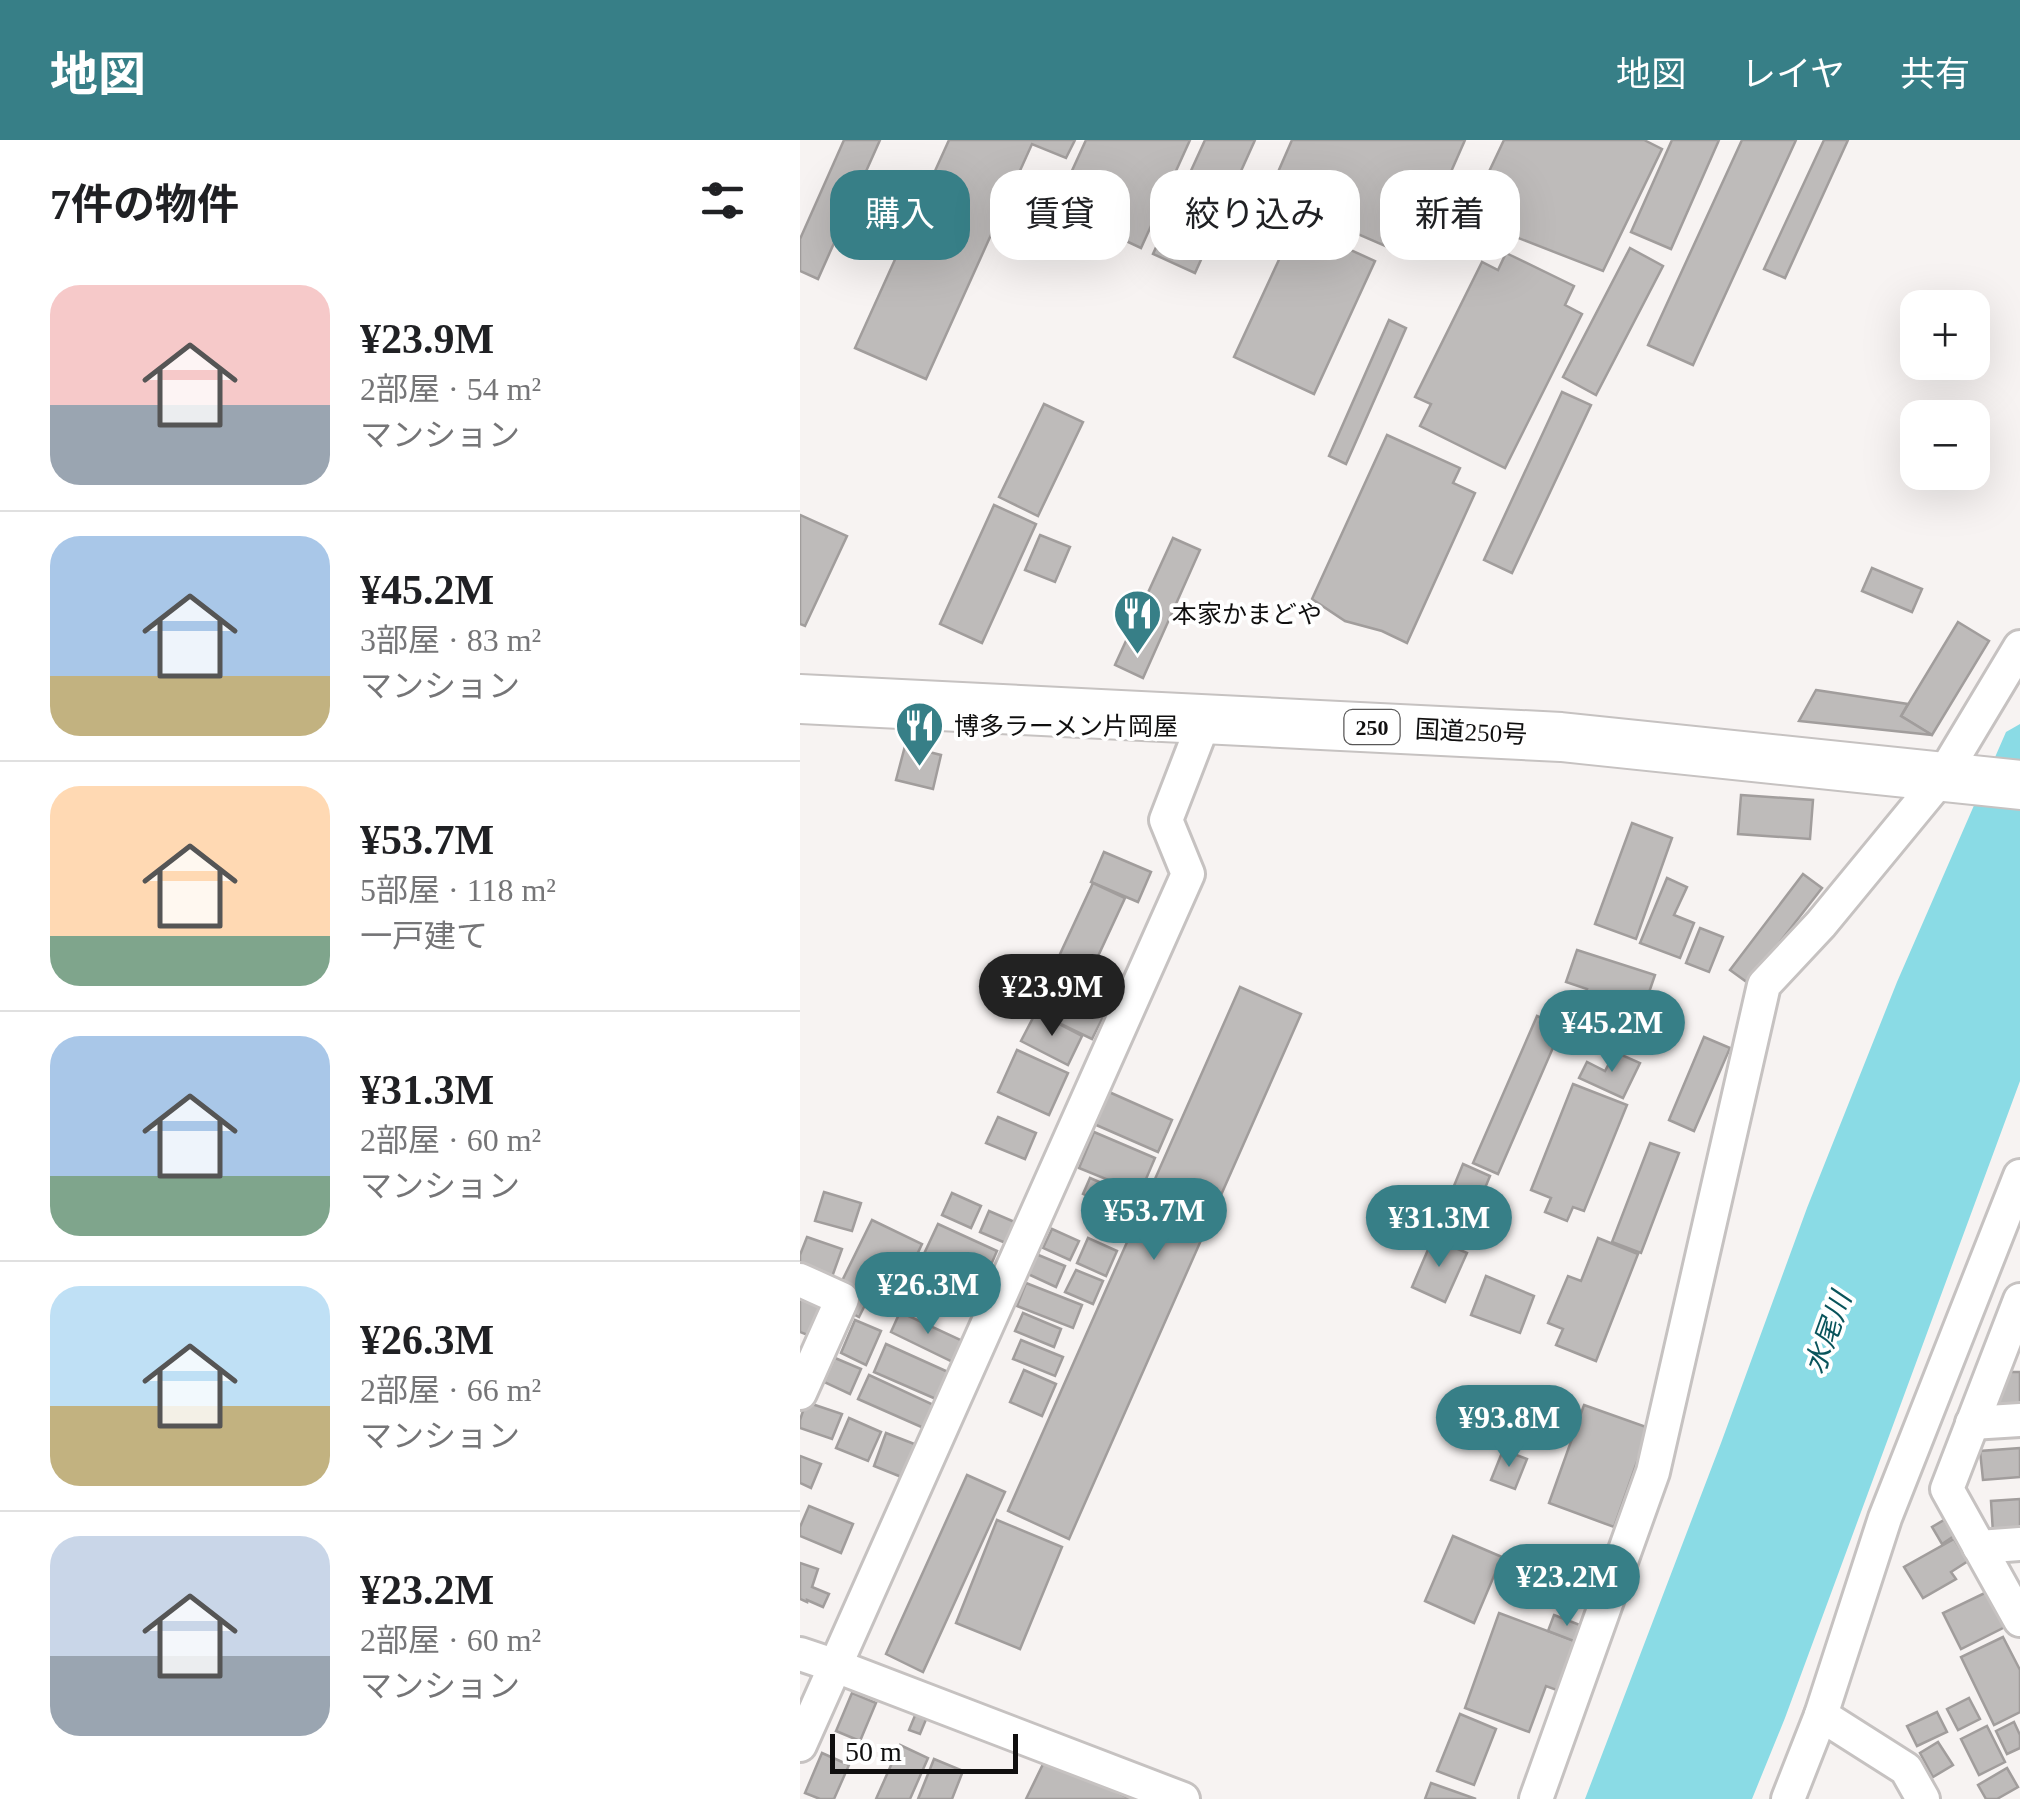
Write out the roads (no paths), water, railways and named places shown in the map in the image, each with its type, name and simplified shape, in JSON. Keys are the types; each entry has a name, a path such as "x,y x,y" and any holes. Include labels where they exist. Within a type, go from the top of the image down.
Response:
{"highway":[{"name":"国道250号","path":"800,700 1561,737 2020,784"}],"street":[{"path":"1536,1799 1653,1472 1764,985 1822,924 1942,778 2020,648"},
{"path":"800,1744 1188,874 1166,820 1205,719"},
{"path":"1788,1799 1821,1715 1884,1518 2020,1176"},
{"path":"800,1280 842,1299 800,1392"},
{"path":"2020,1300 1947,1488 2020,1620"},
{"path":"1972,1423 2020,1420"},
{"path":"1979,1547 2020,1544"},
{"path":"800,1654 1183,1799"},
{"path":"1821,1715 1906,1769 1922,1799"}],"water":[{"name":"水尾川","path":"2020,724 2020,1081 1785,1718 1752,1799 1585,1799 1807,1208 1897,982 2006,732"}],"place":[{"name":"本家かまどや","path":"1137,656"},
{"name":"博多ラーメン片岡屋","path":"919,768"}]}
